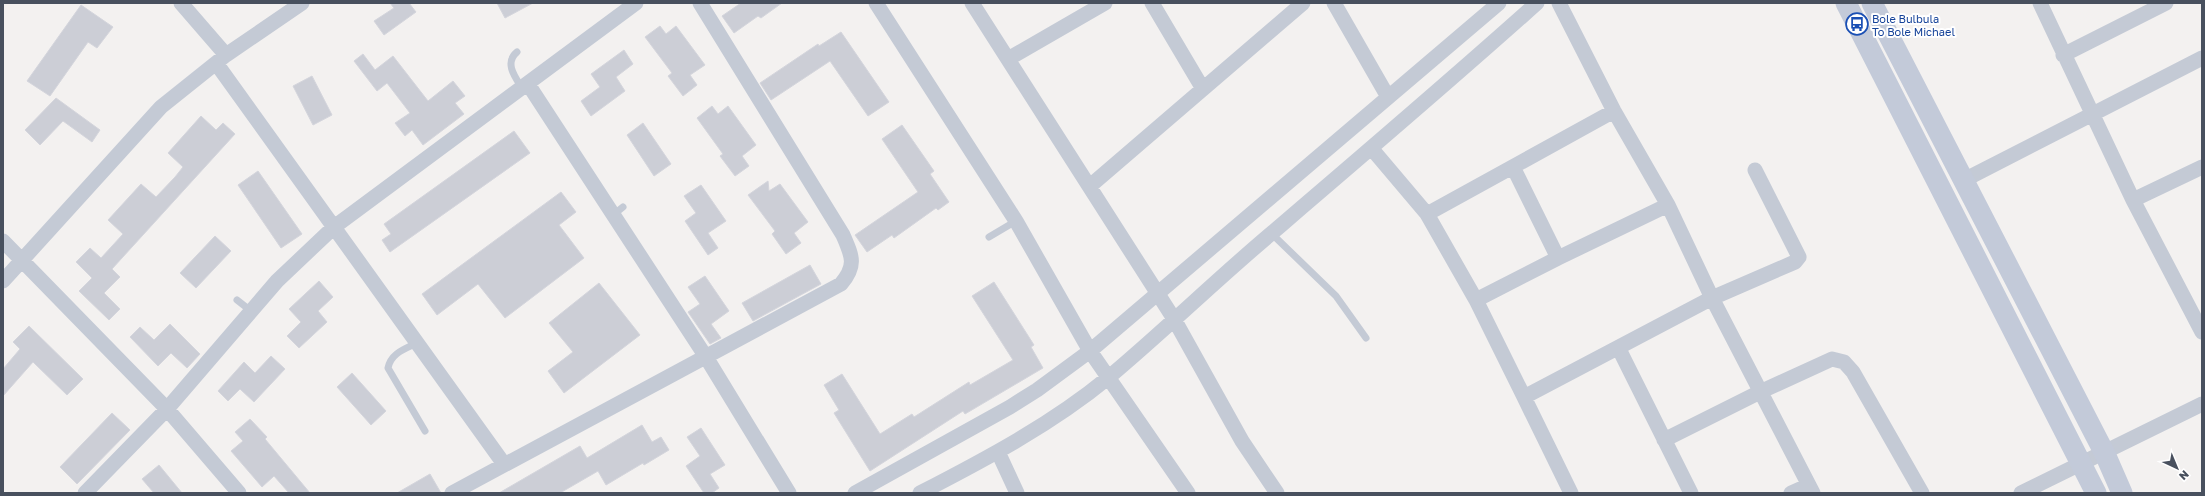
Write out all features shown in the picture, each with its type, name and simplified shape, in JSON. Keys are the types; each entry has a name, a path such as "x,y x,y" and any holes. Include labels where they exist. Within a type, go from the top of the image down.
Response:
{"main road":[{"path":"1846,3 2096,493"},
{"path":"1872,3 2105,454 2122,493"}],"street":[{"path":"181,3 221,59 334,227 504,464"},
{"path":"3,281 161,107 221,59 302,3"},
{"path":"85,493 167,409 277,281 334,227 636,3"},
{"path":"452,493 841,284 850,272 851,255 843,235 700,3"},
{"path":"876,3 1016,221 1090,350 1188,493"},
{"path":"972,3 1174,319 1242,441 1277,493"},
{"path":"1008,59 1087,8 1105,3"},
{"path":"1152,3 1203,89"},
{"path":"1090,186 1303,3"},
{"path":"1334,3 1388,97"},
{"path":"855,493 1010,407 1037,390 1090,350 1158,294 1499,3"},
{"path":"920,493 998,452 1056,416 1108,378 1271,233 1372,149 1537,3"},
{"path":"1559,3 1614,112 1668,205 1712,298 1762,391 1811,489 1791,493"},
{"path":"2040,3 2063,55 2133,200 2202,332"},
{"path":"2063,55 2166,3"},
{"path":"1964,180 2092,116 2202,58"},
{"path":"525,86 618,211 789,493"},
{"path":"1427,214 1614,112"},
{"path":"1372,149 1427,214 1476,300 1571,493"},
{"path":"1513,167 1558,258"},
{"path":"2133,200 2202,167"},
{"path":"1524,397 1619,349 1712,298 1796,262 1799,257 1755,170"},
{"path":"1476,300 1558,258 1668,205"},
{"path":"3,241 167,409 239,493"},
{"path":"1619,349 1691,493"},
{"path":"1664,440 1762,391 1832,359 1844,362 1853,372 1922,493"},
{"path":"2021,493 2082,463 2105,454 2202,404"},
{"path":"998,452 1018,493"}],"lane":[{"path":"517,52 511,60 510,66 525,86"},
{"path":"989,237 1016,221"},
{"path":"1271,233 1336,296 1366,338"},
{"path":"237,300 251,311"},
{"path":"417,343 395,355 390,361 388,368 425,431"}],"building":[{"path":"390,3 409,3 416,12 384,35 374,21 394,8"},
{"path":"497,3 533,3 505,18"},
{"path":"741,3 782,3 761,18 758,16 734,33 722,16"},
{"path":"81,5 113,27 97,48 88,42 50,96 27,81"},
{"path":"660,26 666,34 676,26 705,65 690,75 697,85 683,96 668,76 672,73 645,37"},
{"path":"841,32 889,102 868,116 830,61 771,100 760,83 818,44 819,46"},
{"path":"624,50 633,64 616,77 625,91 591,116 581,101 600,87 591,74"},
{"path":"363,54 375,70 393,56 428,101 453,81 465,96 455,103 464,114 423,145 412,130 405,136 395,123 410,113 387,83 377,91 354,61"},
{"path":"312,76 332,115 313,125 293,86"},
{"path":"56,98 100,130 92,142 63,121 40,145 25,130"},
{"path":"712,106 718,114 728,106 756,145 742,156 749,166 735,176 720,156 723,154 697,118"},
{"path":"201,116 216,130 223,123 235,134 112,269 120,277 104,293 120,309 109,320 79,291 92,278 76,262 90,248 101,258 123,234 108,220 141,184 156,197 175,177 183,167 168,153"},
{"path":"643,123 671,164 654,176 627,135"},
{"path":"902,125 934,171 930,174 949,202 938,210 936,208 894,238 892,235 867,252 855,235 918,192 882,139"},
{"path":"514,131 530,153 390,252 382,240 391,234 384,224"},
{"path":"258,171 302,234 281,248 238,185"},
{"path":"768,181 769,191 780,184 808,222 794,233 801,243 786,254 772,234 775,231 748,195"},
{"path":"701,185 726,221 708,233 718,248 708,255 685,221 696,213 684,196"},
{"path":"561,192 576,212 559,225 584,258 505,318 478,284 437,315 422,294"},
{"path":"215,236 231,251 196,288 180,273"},
{"path":"810,265 821,284 753,321 742,303"},
{"path":"705,276 729,311 711,324 721,338 710,344 688,312 700,304 688,287"},
{"path":"319,281 333,297 318,311 327,322 299,348 287,336 301,322 289,309"},
{"path":"994,282 1034,345 1031,347 1043,368 965,414 963,411 870,471 834,413 839,410 824,385 842,374 880,434 912,414 914,417 969,382 970,385 1013,360 972,296"},
{"path":"599,283 640,335 564,393 548,371 573,352 549,323"},
{"path":"170,324 200,354 187,368 171,353 158,366 130,337 140,327 154,340"},
{"path":"29,326 83,379 67,395 33,362 3,396 3,369 20,349 13,342"},
{"path":"271,356 285,369 254,402 240,389 228,401 218,391 244,362 255,373"},
{"path":"352,373 386,411 371,425 337,387"},
{"path":"112,413 130,430 77,484 60,467"},
{"path":"250,419 267,437 265,439 310,493 289,493 274,476 262,487 231,451 243,441 235,432"},
{"path":"642,425 652,442 661,437 669,450 644,465 643,463 606,485 598,471 560,493 499,493 580,446 587,458"},
{"path":"701,428 725,465 710,474 719,488 712,493 704,493 686,466 700,456 687,437"},
{"path":"159,465 182,493 154,493 142,479"},
{"path":"430,474 441,493 397,493"}],"place":[{"name":"Bole Bulbula To Bole Michael","path":"1857,24"}]}
